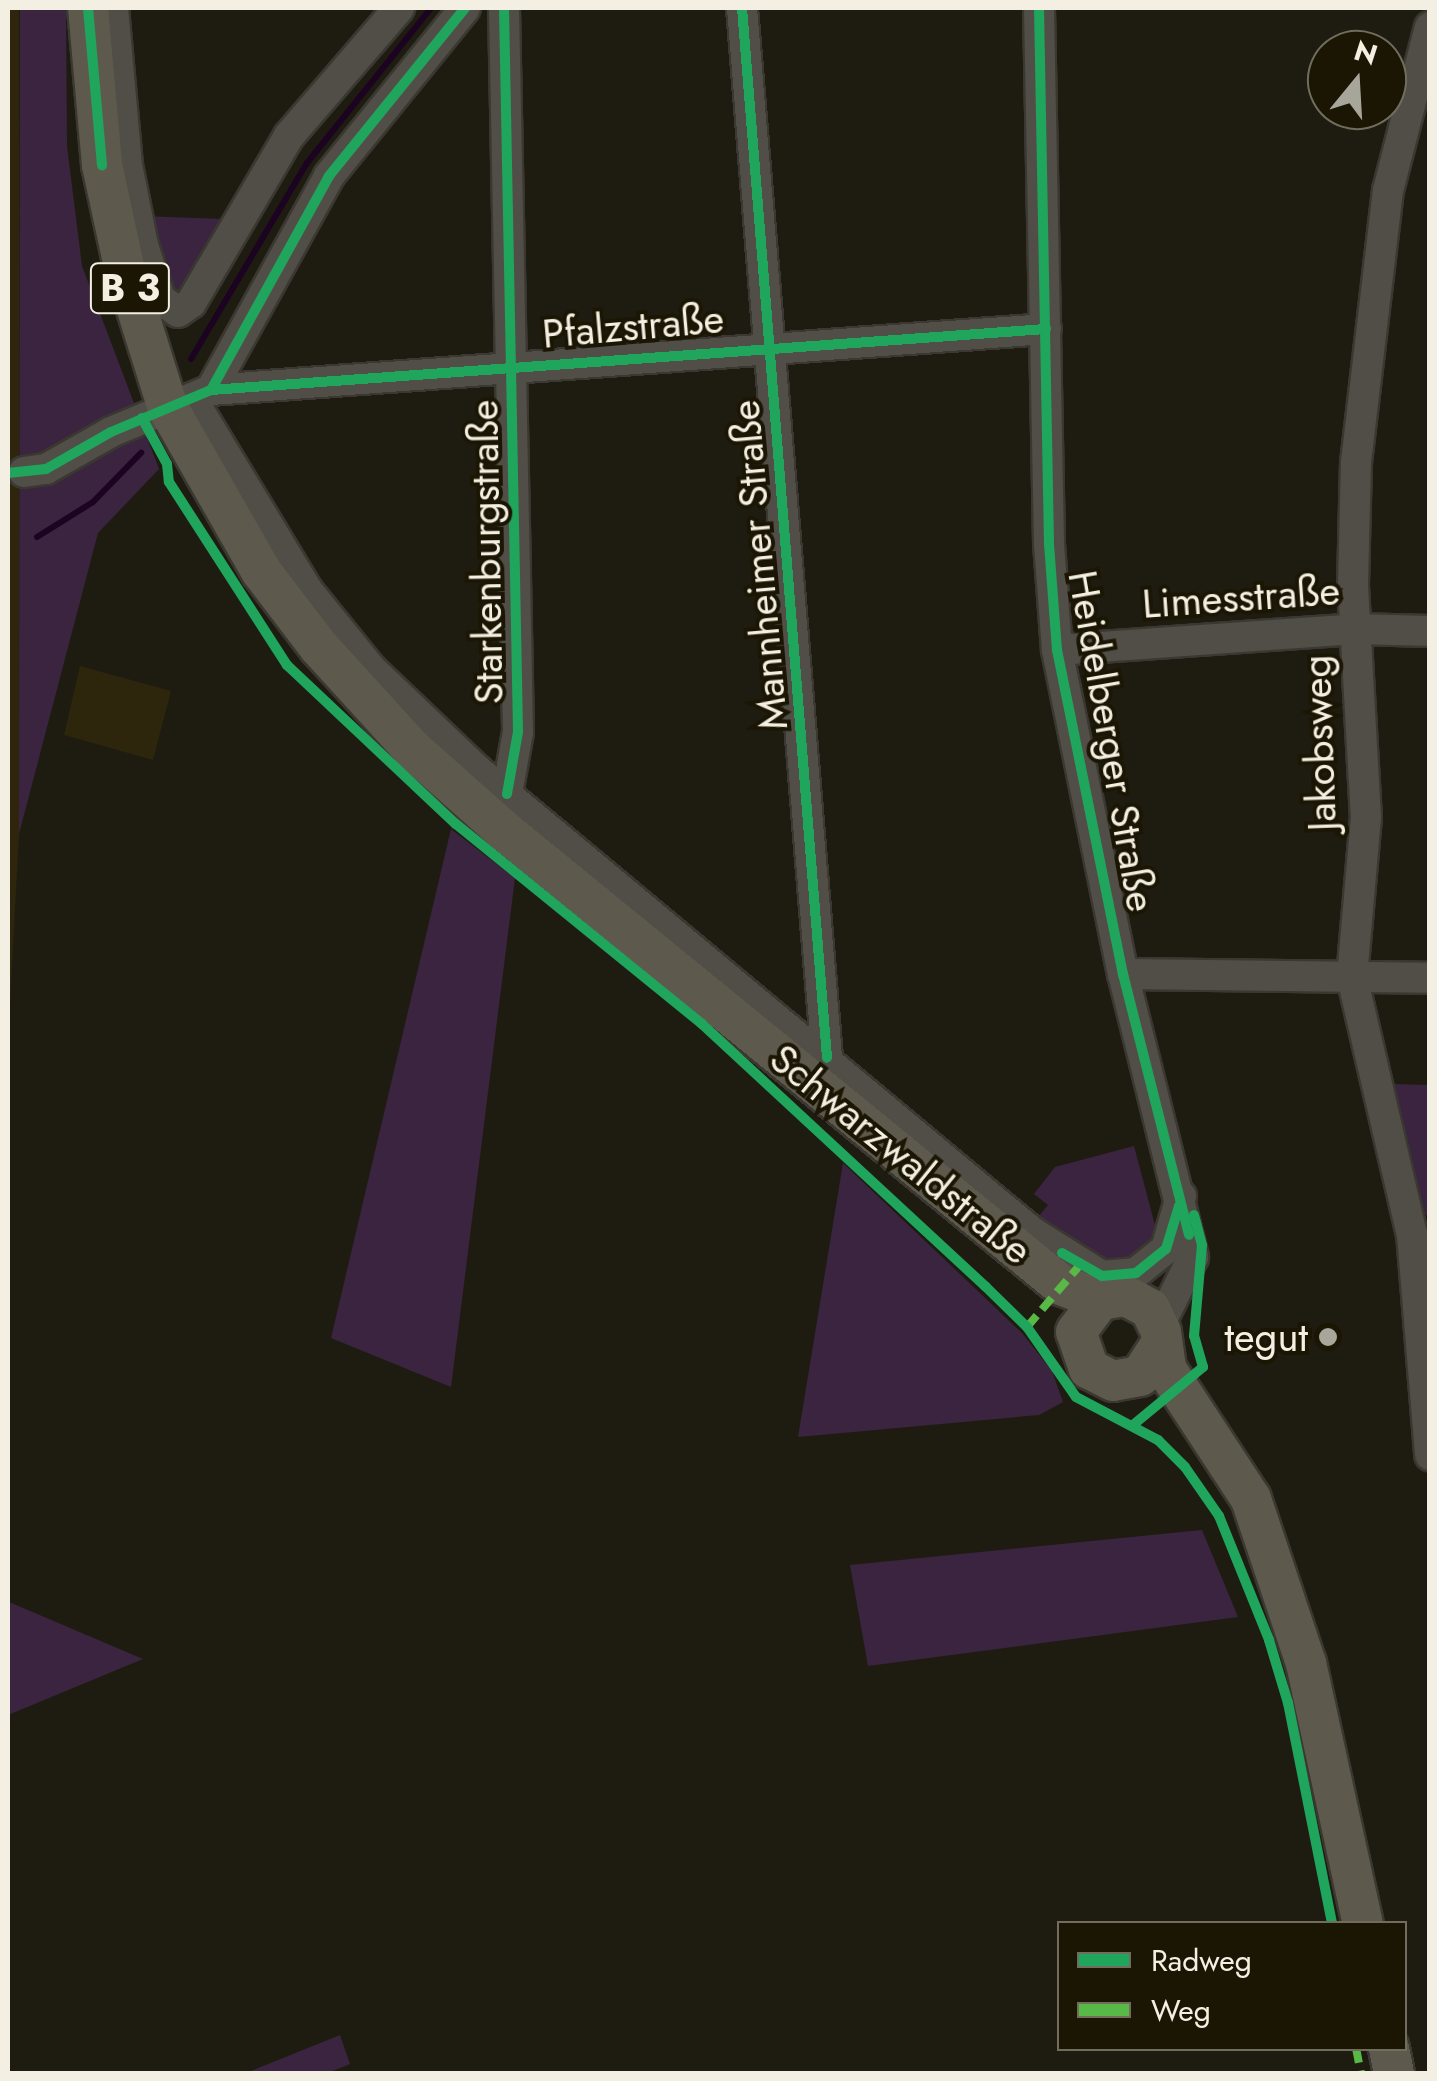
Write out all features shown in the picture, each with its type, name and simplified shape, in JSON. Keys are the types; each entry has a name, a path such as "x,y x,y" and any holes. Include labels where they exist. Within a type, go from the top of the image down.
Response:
{"main road":[{"name":"Schwarzwaldstraße","path":"88,8 102,165 125,271 190,399 260,570 338,670 413,750 1092,1300"},
{"name":"B 3","path":"1092,1300 1150,1309 1166,1369 1252,1499 1281,1580 1319,1715 1362,1921"},
{"path":"1092,1300 1076,1345 1089,1369 1113,1381 1135,1377"},
{"name":"Heidelberger Straße","path":"1135,1377 1150,1367 1160,1335"},
{"name":"B 3","path":"1135,1377 1155,1390 1208,1460 1281,1580"}],"street":[{"path":"113,8 128,166 143,245 160,299 178,312 191,303 288,136 399,8"},
{"path":"24,472 46,470 190,399 330,176 466,8"},
{"name":"Starkenburgstraße","path":"504,8 518,732 507,794"},
{"name":"Mannheimer Straße","path":"742,8 827,1058"},
{"name":"Heidelberger Straße","path":"1039,8 1057,650 1123,974 1189,1235 1189,1269 1160,1335"},
{"name":"Jakobsweg","path":"1430,27 1383,229 1356,462 1356,629 1366,817 1352,977 1421,1234 1430,1455"},
{"name":"Pfalzstraße","path":"190,399 513,366 1046,328"},
{"name":"Schwarzwaldstraße","path":"190,399 308,592 371,669 507,794 1032,1232 1102,1276 1136,1274 1158,1258 1181,1196"},
{"name":"Limesstraße","path":"1057,650 1356,629 1430,631"},
{"path":"1123,974 1430,978"},
{"path":"1092,1300 1163,1280 1189,1235"}],"shaded area":[{"path":"8,8 19,8 19,834 8,1042"},
{"path":"20,8 66,8 67,146 82,266 159,469 98,533 19,834"},
{"path":"142,216 223,219 177,298"},
{"path":"80,666 171,691 153,760 64,735"},
{"path":"451,829 515,878 451,1387 331,1338"},
{"path":"1393,1084 1429,1085 1429,1218 1422,1211"},
{"path":"1134,1146 1156,1229 1152,1251 1134,1263 1112,1264 1076,1247 1038,1217 1048,1205 1034,1194 1055,1167"},
{"path":"843,1163 1022,1333 1052,1371 1063,1402 1039,1415 798,1437"},
{"path":"1202,1530 1238,1617 868,1666 850,1565"},
{"path":"9,1602 143,1659 8,1715"},
{"path":"340,2035 350,2064 328,2073 246,2073"}],"waterway":[{"path":"191,359 307,163 431,8"},
{"path":"37,537 93,502 141,453"}],"marked path":[{"path":"1027,1327 1080,1265"},
{"path":"1357,2051 1361,2074"}],"cycle path":[{"path":"88,8 102,165"},
{"path":"211,390 329,176 465,8"},
{"path":"504,8 518,732 507,794"},
{"path":"742,8 827,1058"},
{"path":"1039,8 1049,544 1057,650 1123,974 1189,1235"},
{"path":"8,473 46,469 111,432 211,390 1046,329"},
{"path":"142,418 167,464 169,482 287,665 456,824 702,1024 985,1286 1027,1327 1076,1397 1158,1440 1185,1467 1219,1516 1269,1640 1288,1703 1331,1921"},
{"path":"1062,1253 1102,1276 1136,1273 1166,1249 1179,1206"},
{"path":"1133,1425 1203,1367 1194,1336 1202,1245 1194,1215"}],"place":[{"name":"tegut","path":"1328,1337"}]}
